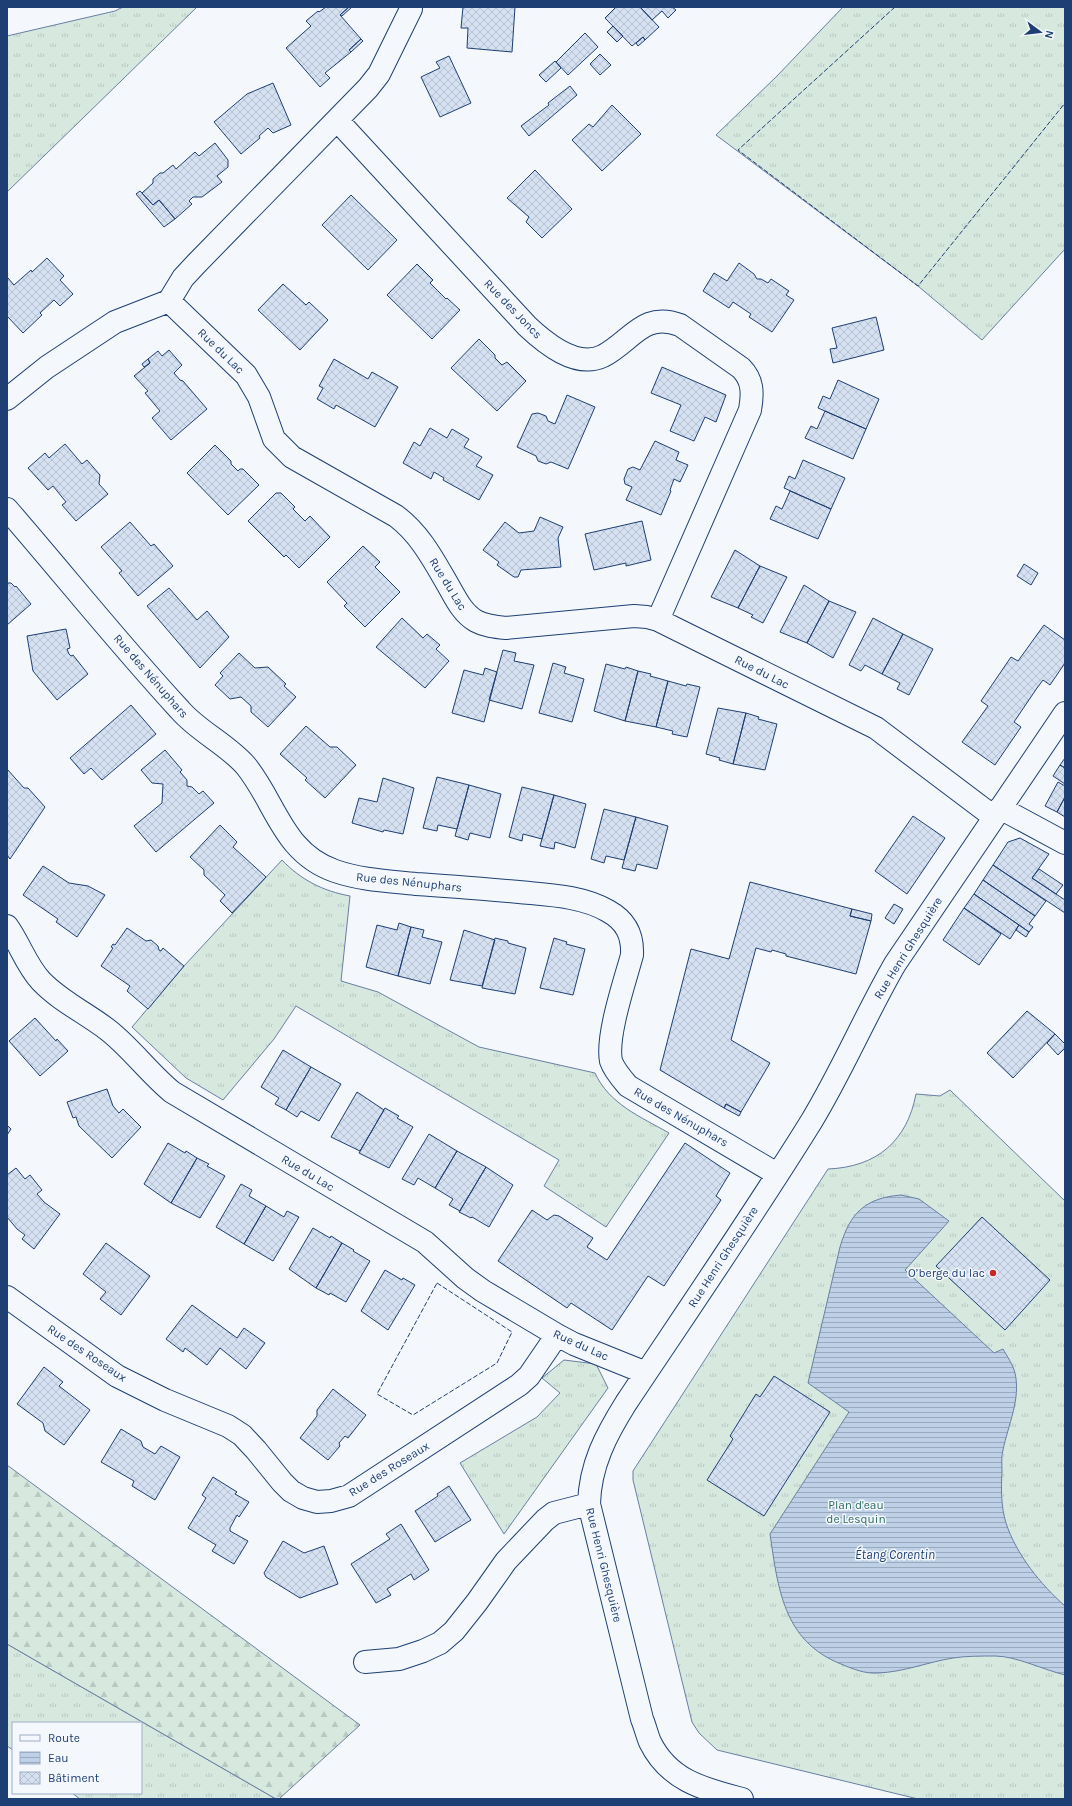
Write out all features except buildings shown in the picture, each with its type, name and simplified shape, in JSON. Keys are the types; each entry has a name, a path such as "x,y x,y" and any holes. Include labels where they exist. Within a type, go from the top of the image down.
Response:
{"street":[{"path":"7,399 47,367 114,322 169,301 183,278 196,264 368,88 379,74 411,9"},
{"name":"Rue des Joncs","path":"338,120 527,326 538,337 553,347 575,358 594,358 603,356 642,326 651,322 672,322 680,325 746,373 752,390 750,410 658,620"},
{"name":"Rue du Lac","path":"169,301 246,375 259,397 274,439 283,449 292,457 396,516 408,525 426,547 466,614 476,621 490,626 506,628 634,616 648,617 658,620 876,728 997,812 1065,843"},
{"name":"Rue des Nénuphars","path":"7,509 181,711 244,765 255,778 284,831 299,847 318,863 333,870 371,880 565,897 598,906 618,919 627,930 632,942 632,955 612,1032 610,1048 612,1062 619,1075 628,1086 777,1174"},
{"name":"Rue Henri Ghesquière","path":"742,1799 698,1786 681,1778 658,1755 650,1742 640,1711 589,1504 592,1476 602,1445 646,1373 777,1174 824,1099 851,1052 876,999 895,964 1065,712"},
{"name":"Rue du Lac","path":"7,926 31,970 41,982 54,993 110,1031 156,1078 172,1092 425,1242 465,1278 483,1291 556,1335 574,1344 646,1373"},
{"name":"Rue des Roseaux","path":"7,1297 117,1376 166,1400 228,1426 242,1435 291,1491 303,1498 317,1502 331,1501 349,1496 519,1385 529,1376 556,1335"},
{"path":"365,1662 399,1659 423,1651 440,1643 454,1632 506,1561 545,1520 554,1512 589,1504"}],"green space":[{"path":"123,7 197,7 7,192 7,36 115,11"},
{"path":"843,7 1065,7 1065,249 982,340 918,286 716,135 777,76"},
{"path":"282,860 289,867 313,884 350,896 341,981 378,992 479,1047 595,1073 601,1084 617,1101 627,1109 669,1133 606,1227 544,1186 559,1160 296,1006 274,1039 223,1100 186,1078 132,1027 184,966"},
{"name":"Plan d'eau de Lesquin","path":"950,1090 1065,1201 1065,1799 918,1799 717,1750 699,1733 692,1722 633,1480 633,1471 828,1169 861,1163 875,1157 897,1138 912,1111 916,1094 940,1096"},
{"path":"564,1360 596,1364 608,1388 504,1534 460,1463 537,1417 560,1393 542,1378"},
{"path":"7,1465 360,1725 279,1799 276,1799 7,1644"},
{"path":"7,1644 276,1799 80,1799 73,1794 142,1794 142,1722 12,1722 12,1749 7,1746"}],"water":[{"name":"Étang Corentin","path":"901,1195 919,1199 949,1221 905,1270 994,1353 1003,1349 1014,1370 1016,1383 1015,1402 1002,1455 1003,1511 1010,1535 1030,1568 1047,1589 1065,1606 1065,1675 1012,1658 995,1656 968,1656 888,1672 864,1672 841,1664 822,1654 807,1642 795,1627 787,1611 776,1574 770,1534 849,1412 808,1383 840,1247 849,1225 854,1216 861,1209 878,1200"}],"fence":[{"path":"895,7 738,150 918,286 1065,103"},
{"path":"437,1283 512,1332 497,1363 413,1415 377,1394 437,1283"}],"place":[{"name":"O’berge du lac","path":"993,1273"}]}
